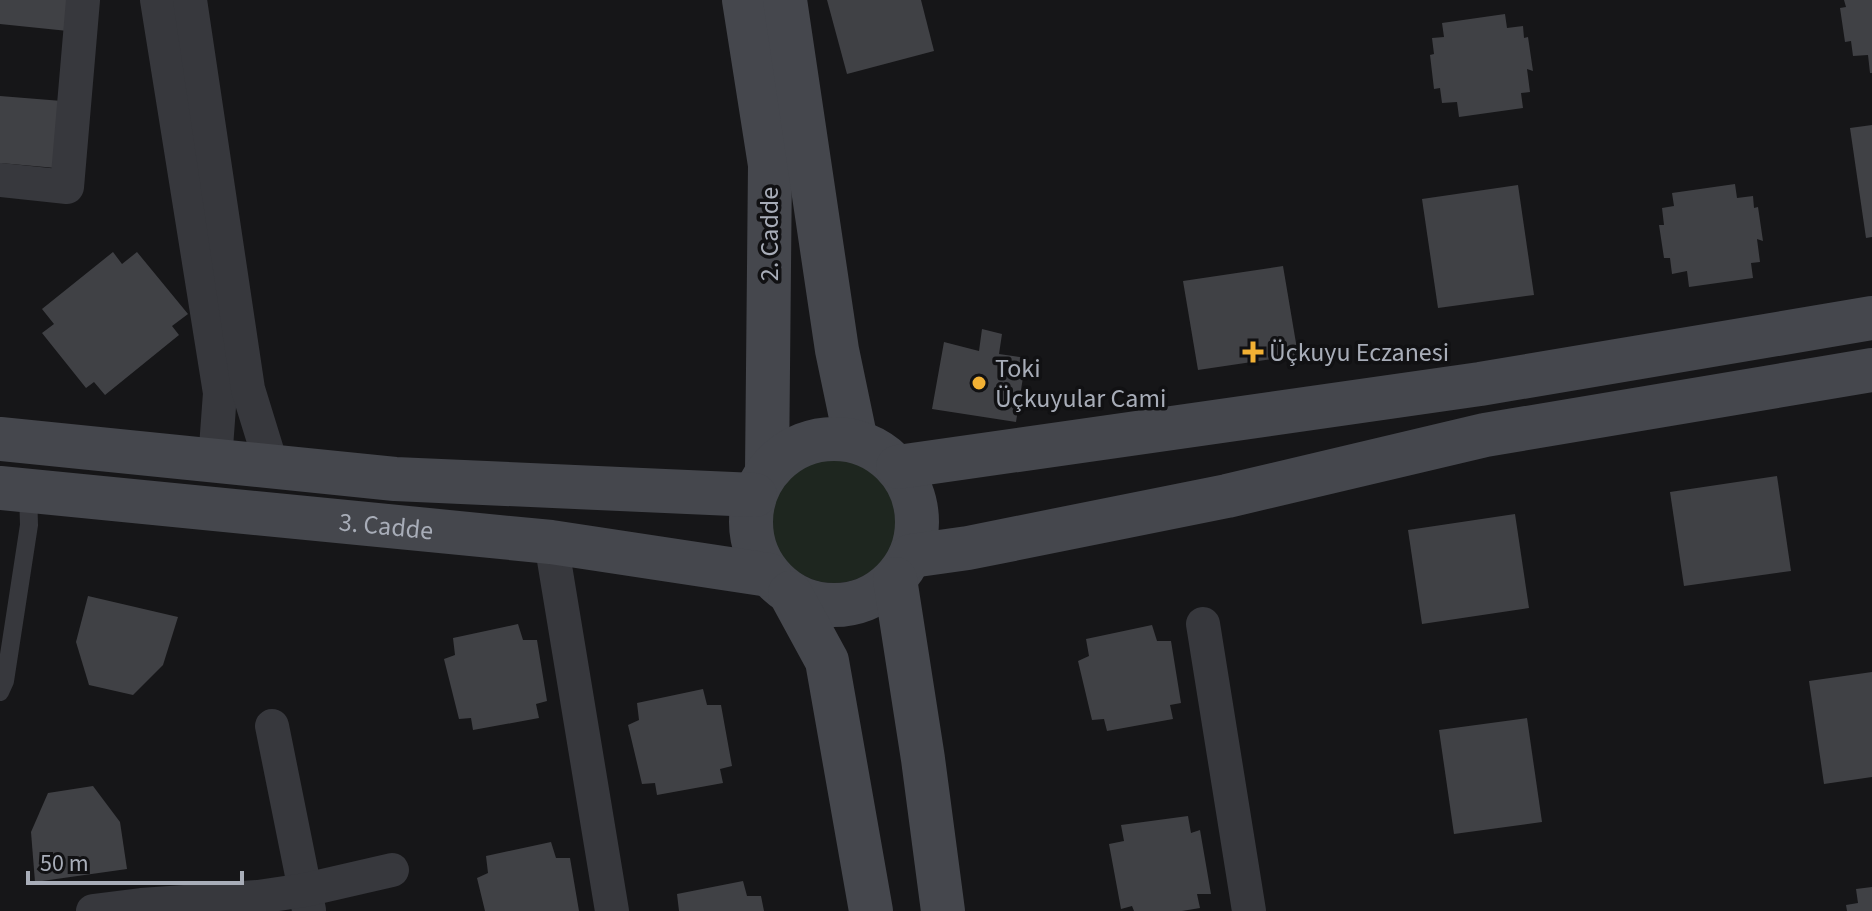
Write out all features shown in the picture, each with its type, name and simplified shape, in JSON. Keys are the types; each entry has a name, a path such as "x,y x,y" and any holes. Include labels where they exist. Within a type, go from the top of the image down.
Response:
{"main road":[{"name":"2. Cadde","path":"744,0 770,165 761,483"},
{"name":"2. Cadde","path":"785,0 837,350 856,441"},
{"path":"898,467 1480,384 1872,318"},
{"path":"780,584 817,604 845,605 872,596 903,568 968,548 1227,496 1485,435 1872,370"},
{"path":"871,911 827,661 780,584 755,550 750,522 761,483 785,454 807,442 832,438 856,441 879,451 898,467 910,487 917,510 917,533 903,568 943,911"},
{"name":"3. Cadde","path":"0,439 395,479 761,483"},
{"name":"3. Cadde","path":"14,489 551,542 780,584"}],"street":[{"path":"0,180 67,187 83,0"},
{"path":"157,0 220,393 215,461"},
{"path":"190,0 248,389 272,467"},
{"path":"551,542 612,911"},
{"path":"1203,624 1249,911"},
{"path":"272,726 308,900"},
{"path":"93,911 258,897 308,900 392,870"}],"lane":[{"path":"0,692 5,681 29,525 14,489"}],"shaded area":[{"path":"834,455 858,460 879,474 893,495 898,519 893,543 879,564 858,578 834,583 810,578 789,564 775,543 770,519 775,495 789,474 810,460"}],"building":[{"path":"0,0 71,0 68,31 0,24"},
{"path":"827,0 921,0 934,51 847,74"},
{"path":"1844,0 1872,0 1872,73 1868,55 1853,56 1851,41 1845,42 1840,8 1846,7"},
{"path":"1505,14 1507,28 1523,26 1524,38 1528,37 1533,71 1527,69 1530,92 1521,93 1523,108 1459,117 1457,102 1442,103 1440,88 1434,89 1430,55 1434,54 1432,38 1444,37 1442,23"},
{"path":"0,96 62,101 56,168 0,163"},
{"path":"1872,125 1872,237 1866,238 1850,128"},
{"path":"1735,184 1737,198 1753,196 1754,208 1758,207 1763,241 1757,239 1760,262 1751,263 1753,278 1689,287 1687,271 1672,274 1670,258 1664,258 1659,225 1664,225 1662,208 1674,206 1672,193"},
{"path":"1518,185 1534,295 1438,308 1422,199"},
{"path":"113,252 122,264 137,252 188,314 172,326 179,335 105,395 94,382 86,388 42,333 54,324 42,309"},
{"path":"1283,266 1298,355 1198,370 1183,281"},
{"name":"Toki Üçkuyular Cami","path":"982,329 1002,334 999,354 1026,358 1016,422 932,409 944,342 979,351"},
{"path":"1777,476 1791,571 1684,586 1670,492"},
{"path":"1515,514 1529,608 1422,624 1408,530"},
{"path":"88,596 178,617 163,665 133,695 89,685 76,642"},
{"path":"518,624 523,640 537,640 547,701 536,704 539,718 473,730 471,718 459,719 444,659 455,655 453,638"},
{"path":"1152,625 1157,641 1171,641 1181,703 1170,705 1173,719 1107,731 1104,719 1092,720 1078,661 1089,656 1086,639"},
{"path":"1872,672 1872,777 1824,784 1809,681"},
{"path":"703,689 707,705 721,705 732,766 720,769 723,783 657,795 655,783 642,784 628,725 639,720 637,703"},
{"path":"1527,718 1542,822 1454,834 1439,730"},
{"path":"93,786 120,822 127,869 35,882 31,832 48,793"},
{"path":"1188,816 1191,833 1200,830 1211,894 1197,894 1200,908 1182,911 1134,911 1132,906 1121,909 1109,844 1124,841 1121,825"},
{"path":"551,842 556,858 570,858 579,911 485,911 477,878 488,873 486,856"},
{"path":"743,881 747,896 761,896 764,911 679,911 677,894"},
{"path":"1872,887 1872,911 1847,911 1846,905 1858,903 1856,889"}],"place":[{"name":"Üçkuyu Eczanesi","path":"1253,352"},
{"name":"Toki Üçkuyular Cami","path":"979,383"}]}
